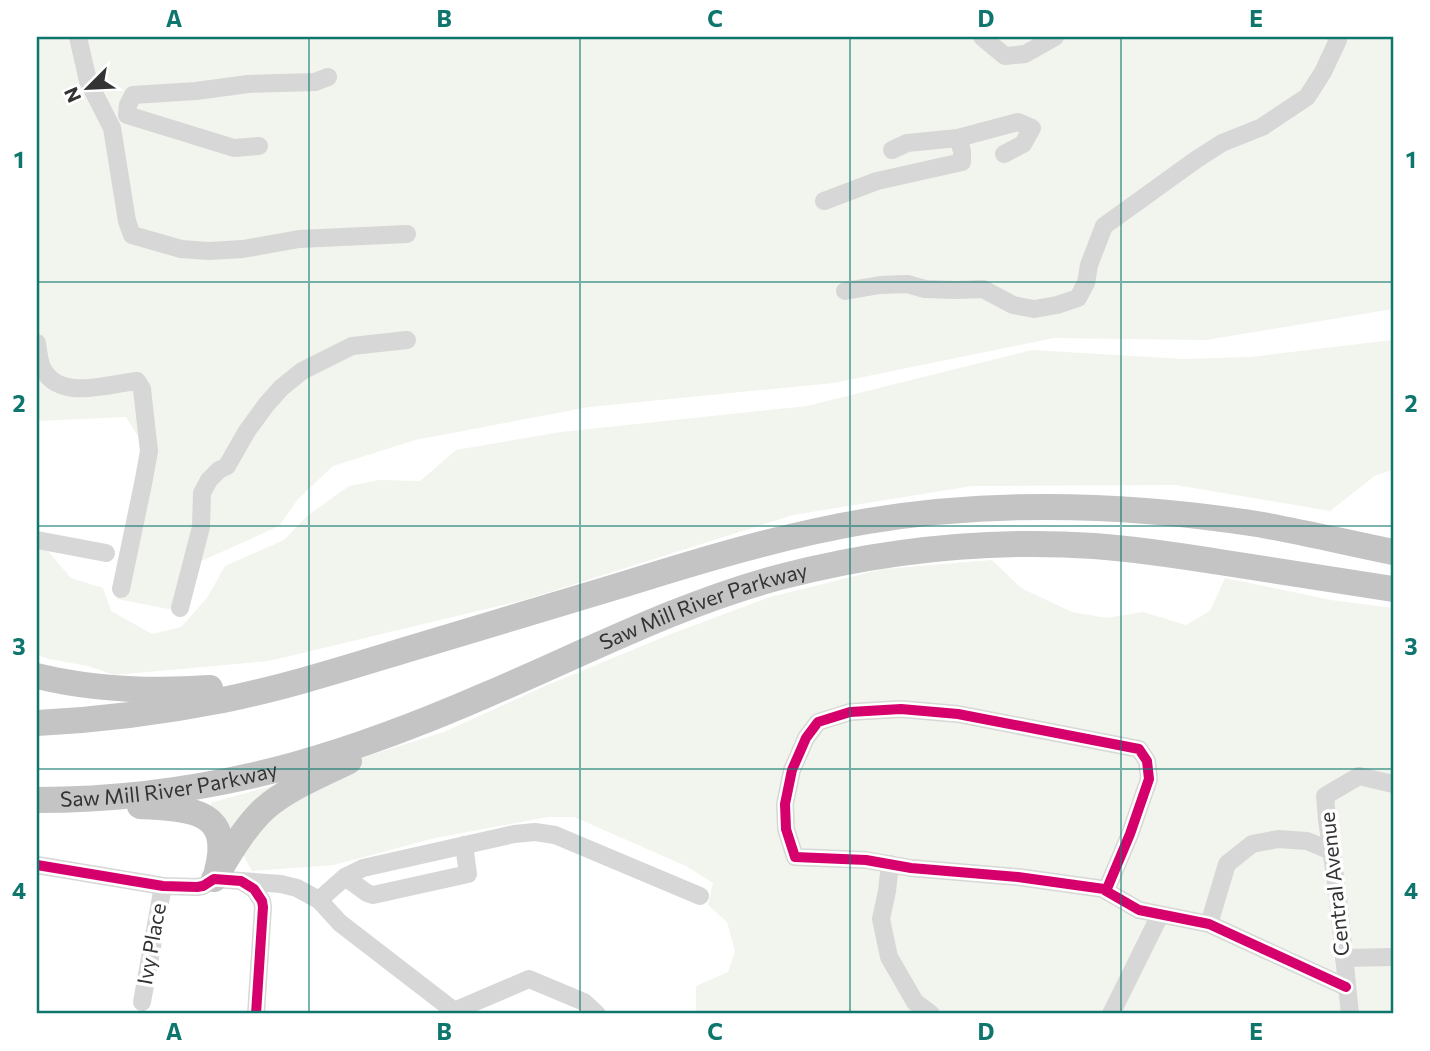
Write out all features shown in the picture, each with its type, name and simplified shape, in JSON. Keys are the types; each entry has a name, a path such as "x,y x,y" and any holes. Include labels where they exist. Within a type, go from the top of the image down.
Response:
{"highway":[{"name":"Saw Mill River Parkway","path":"37,723 93,719 227,699 299,681 773,540 917,514 1015,507 1113,509 1259,525 1393,552"},
{"name":"Saw Mill River Parkway","path":"47,799 125,796 174,790 225,782 296,765 439,714 648,624 729,593 825,566 874,557 973,546 1096,546 1191,557 1393,589"},
{"path":"37,676 138,691 299,681"},
{"path":"214,879 244,832 272,803 439,714"},
{"path":"47,799 179,809 199,814 210,821 220,840 220,859 214,879"}],"street":[{"path":"78,37 88,81 110,123 117,147 127,221 132,235 181,249 209,251 243,249 299,239 407,234"},
{"path":"982,37 1005,56 1025,54 1055,37"},
{"path":"845,291 907,284 925,289 983,289 1013,306 1034,309 1078,298 1086,283 1089,265 1104,226 1205,153 1262,127 1307,97 1338,40 1336,37"},
{"path":"127,113 134,95 315,82 328,76"},
{"path":"110,123 127,113"},
{"path":"127,113 146,122 234,148 259,146"},
{"path":"892,150 907,143 958,138 1018,122 1032,128 1023,144 1004,154"},
{"path":"824,201 877,181 962,162 958,138"},
{"path":"180,608 201,527 202,493 209,480 227,466 266,405 302,371 352,346 407,340"},
{"path":"37,343 41,366 51,380 66,387 81,389 138,381 142,389 149,451 121,589"},
{"path":"37,540 106,553"},
{"path":"1106,891 1149,779 1147,761 1139,749 958,714 901,709 850,712 818,723 806,738 792,770 785,804 786,829 795,857 866,860 911,869 1018,877 1104,889 1106,891 1139,910 1209,924 1346,987"},
{"name":"Central Avenue","path":"1350,1014 1325,796 1359,776 1393,784"},
{"path":"319,900 345,877 363,868 524,832 555,835 700,896"},
{"path":"1209,924 1227,864 1252,844 1278,839 1307,841 1331,851"},
{"path":"345,877 373,895 468,874 464,845"},
{"path":"890,864 881,919 889,957 915,1002 931,1014"},
{"path":"37,865 163,886 197,887 214,879 281,884 297,888 319,900 340,923 456,1013 529,979 584,1002 597,1014"},
{"path":"241,881 254,889 263,907 256,1014"},
{"name":"Ivy Place","path":"142,1002 163,886"},
{"path":"1111,1014 1160,915"},
{"path":"1344,958 1393,957"}],"shaded area":[{"path":"37,37 1393,37 1393,309 1206,340 1054,338 834,383 589,407 415,440 333,466 298,499 279,526 197,563 184,612 117,599 145,448 126,417 37,421"},
{"path":"1393,340 1393,470 1376,475 1330,511 1176,485 972,486 793,515 524,600 269,661 114,675 88,666 37,655 37,548 46,549 71,578 103,588 111,611 152,634 181,627 207,598 225,566 284,540 307,516 349,486 379,480 420,481 456,450 561,432 807,406 1032,350 1184,359 1250,357"},
{"path":"992,560 1021,588 1072,612 1107,618 1143,612 1186,625 1210,611 1225,578 1331,600 1393,608 1393,1014 696,1014 696,986 728,972 735,951 727,922 708,905 713,883 686,866 574,817 548,817 435,838 334,865 252,871 228,827 210,803 444,732 545,686 770,597 883,569"}],"cycle path":[{"path":"1106,891 1149,779 1147,761 1139,749 958,714 901,709 850,712 818,722 806,738 792,770 785,804 786,829 795,857 866,860 911,868 1018,877 1104,889 1106,891 1139,910 1209,924 1346,987"},
{"path":"37,865 163,886 197,887 214,879 241,881 254,889 263,907 256,1014"}]}
